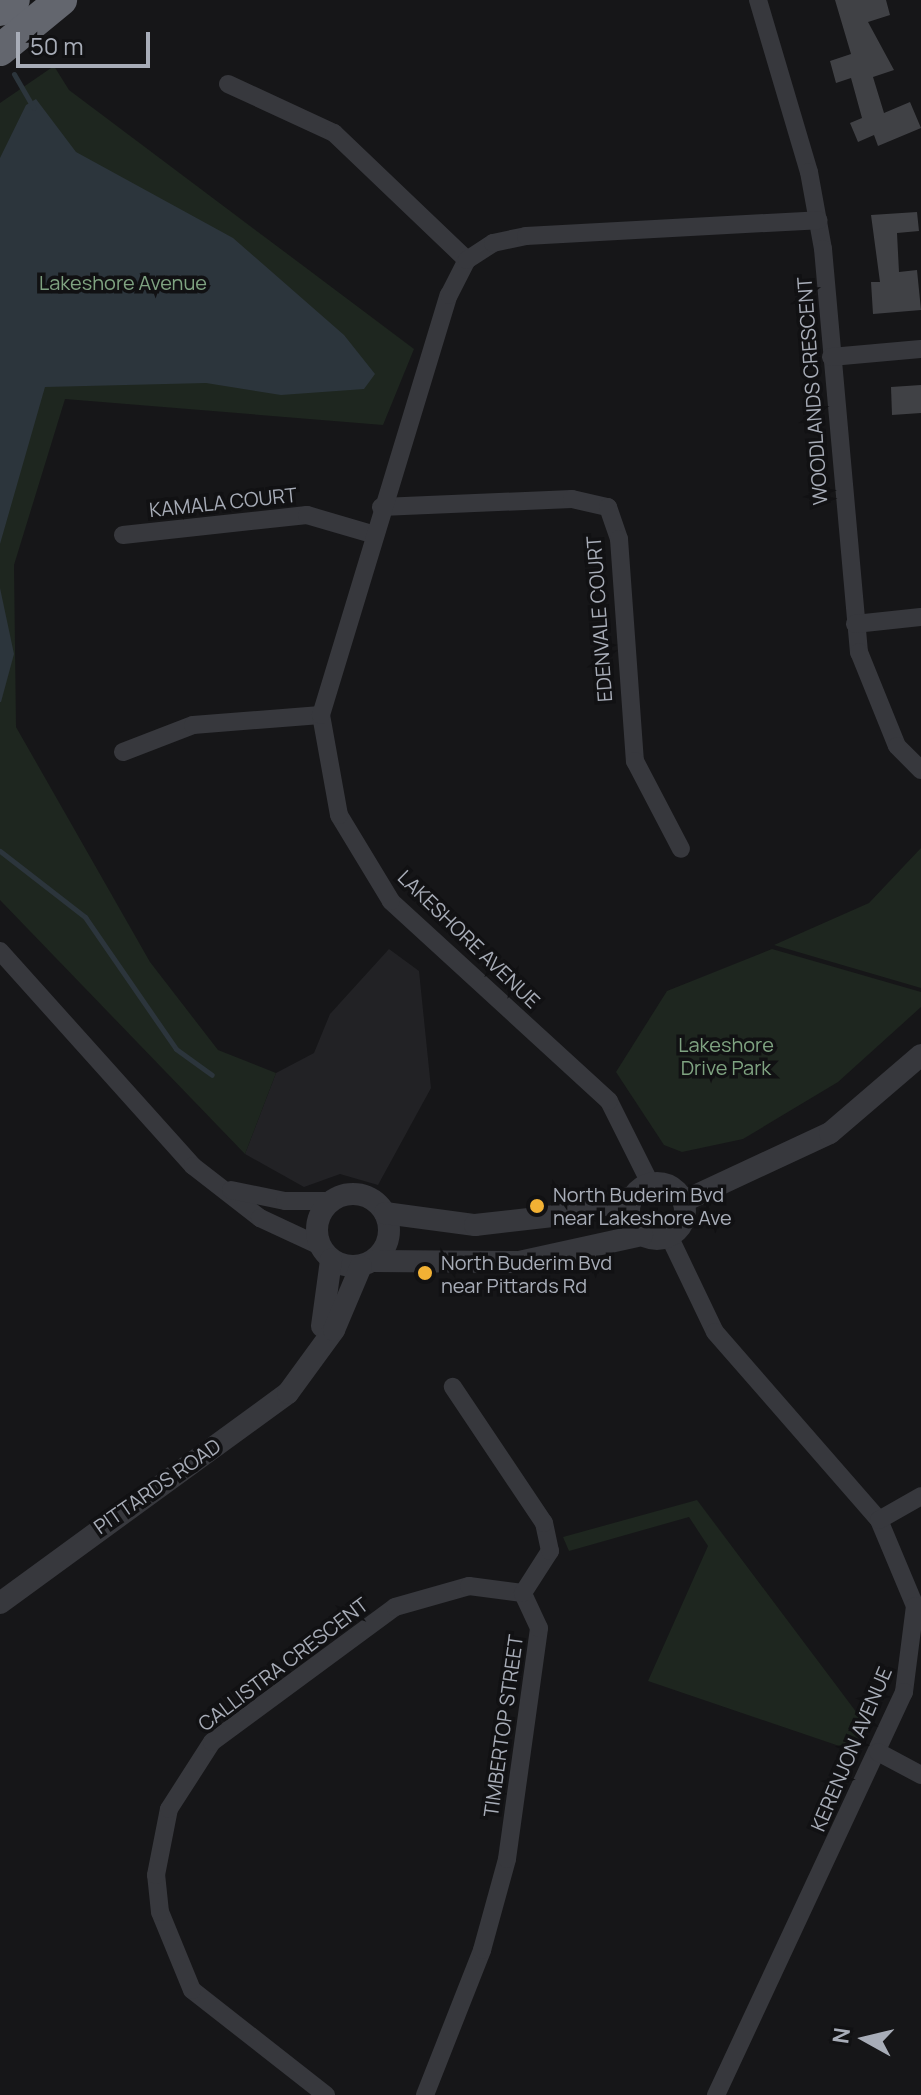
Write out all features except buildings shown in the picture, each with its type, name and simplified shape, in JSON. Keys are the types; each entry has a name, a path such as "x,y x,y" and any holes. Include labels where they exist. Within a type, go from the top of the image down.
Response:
{"highway":[{"path":"0,10 14,0"},
{"path":"0,50 61,0"}],"street":[{"name":"WOODLANDS CRESCENT","path":"758,0 819,220 855,624 872,697 897,746 921,770"},
{"path":"228,84 334,133 467,260 493,243 526,236 819,220"},
{"name":"LAKESHORE AVENUE","path":"467,260 449,295 417,417 372,534 321,715 339,815 382,888 609,1101 641,1190"},
{"path":"831,357 921,349"},
{"name":"EDENVALE COURT","path":"381,507 572,499 608,507 619,539 635,761 681,849"},
{"name":"KAMALA COURT","path":"123,535 307,515 372,534"},
{"path":"855,624 921,617"},
{"path":"123,752 193,725 321,715"},
{"path":"0,951 193,1166 260,1218 326,1253 367,1263 519,1262 642,1235 669,1236 681,1225 684,1201"},
{"path":"684,1201 830,1133 921,1055"},
{"path":"224,1189 285,1201 331,1201 361,1194 385,1213 475,1225 572,1214 666,1184 684,1201"},
{"path":"641,1190 629,1214 642,1235"},
{"path":"326,1253 317,1221 331,1201"},
{"path":"367,1263 389,1234 385,1213"},
{"name":"KERENJON AVENUE","path":"669,1236 715,1332 879,1520 915,1606 904,1692 716,2095"},
{"name":"PITTARDS ROAD","path":"311,1365 326,1253"},
{"name":"PITTARDS ROAD","path":"0,1603 288,1393 311,1365 367,1263"},
{"path":"453,1387 544,1523 550,1551 523,1593"},
{"path":"879,1520 921,1496"},
{"name":"CALLISTRA CRESCENT","path":"326,2095 192,1990 160,1912 156,1875 169,1809 212,1742 395,1607 469,1586 523,1593"},
{"name":"TIMBERTOP STREET","path":"425,2095 482,1950 507,1859 539,1628 523,1593"},
{"path":"878,1752 921,1775"}],"shaded area":[{"path":"36,99 76,152 233,238 344,335 375,374 364,389 281,395 206,383 45,387 0,544 0,158 26,105"},
{"path":"0,588 14,654 1,702 0,702"},
{"path":"389,949 419,971 431,1088 378,1185 340,1174 304,1187 245,1154 276,1073 314,1053 330,1014"}],"green space":[{"name":"Lakeshore Avenue","path":"54,66 69,90 414,349 383,425 65,399 14,565 16,727 150,962 218,1050 276,1073 245,1154 0,900 0,103"},
{"path":"921,848 921,988 774,945 869,903"},
{"name":"Lakeshore Drive Park","path":"772,949 921,992 921,1007 838,1082 743,1139 682,1152 664,1145 616,1072 667,991"},
{"path":"697,1500 866,1725 854,1751 648,1681 708,1546 689,1517 569,1551 563,1537"}],"waterway":[{"path":"14,74 34,108"},
{"path":"0,851 85,917 176,1049 212,1075"}],"place":[{"name":"North Buderim Bvd near Lakeshore Ave","path":"537,1206"},
{"name":"North Buderim Bvd near Pittards Rd","path":"425,1273"}]}
